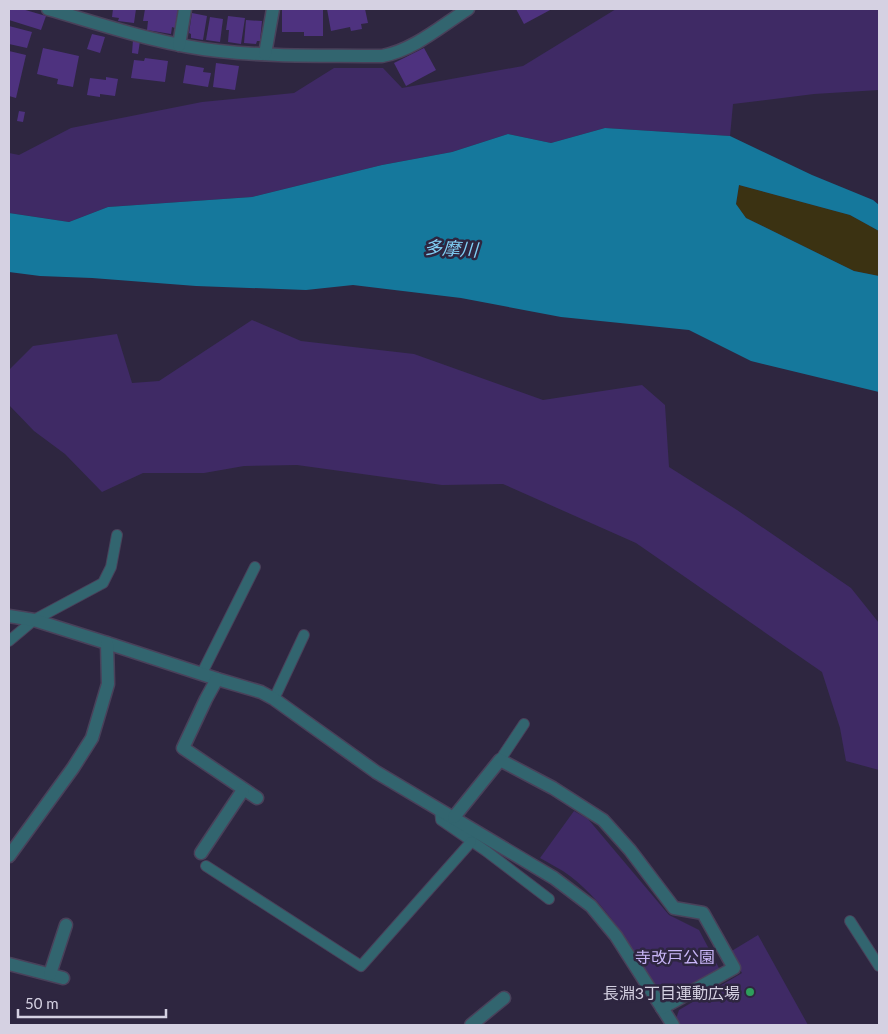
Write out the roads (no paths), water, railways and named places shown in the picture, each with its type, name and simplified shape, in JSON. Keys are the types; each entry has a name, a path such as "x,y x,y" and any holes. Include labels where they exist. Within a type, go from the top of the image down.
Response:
{"street":[{"path":"48,9 179,45 218,51 265,54 382,56 408,47 468,9"},
{"path":"179,45 185,9"},
{"path":"265,54 273,9"},
{"path":"9,616 34,620 261,692 274,699 376,772 554,878 591,906 616,936 673,1025"},
{"path":"9,856 73,768 92,738 108,684 107,643"},
{"path":"217,679 184,748 257,798"},
{"path":"454,817 500,760 553,788 603,820 630,850 674,908 702,913 734,968 662,1008"},
{"path":"201,853 243,790"},
{"path":"50,974 66,924"},
{"path":"9,964 64,978"},
{"path":"478,1022 504,998"}],"lane":[{"path":"9,641 34,620 103,583 111,567 118,535"},
{"path":"202,673 255,567"},
{"path":"274,699 304,635"},
{"path":"500,760 524,724"},
{"path":"440,810 441,820 486,851 549,899"},
{"path":"206,866 361,966 471,842"},
{"path":"850,921 879,966"}],"water":[{"name":"多摩川","path":"605,128 730,136 812,175 873,200 879,205 879,231 850,215 739,185 736,204 746,218 854,271 879,276 879,392 751,361 689,330 561,317 461,298 353,285 306,290 196,286 40,276 9,272 9,213 69,222 108,207 252,197 382,165 452,152 508,134 551,143"}],"place":[{"name":"長淵3丁目運動広場","path":"750,992"}],"park label":[{"name":"寺改戸公園","path":"675,956"}]}
